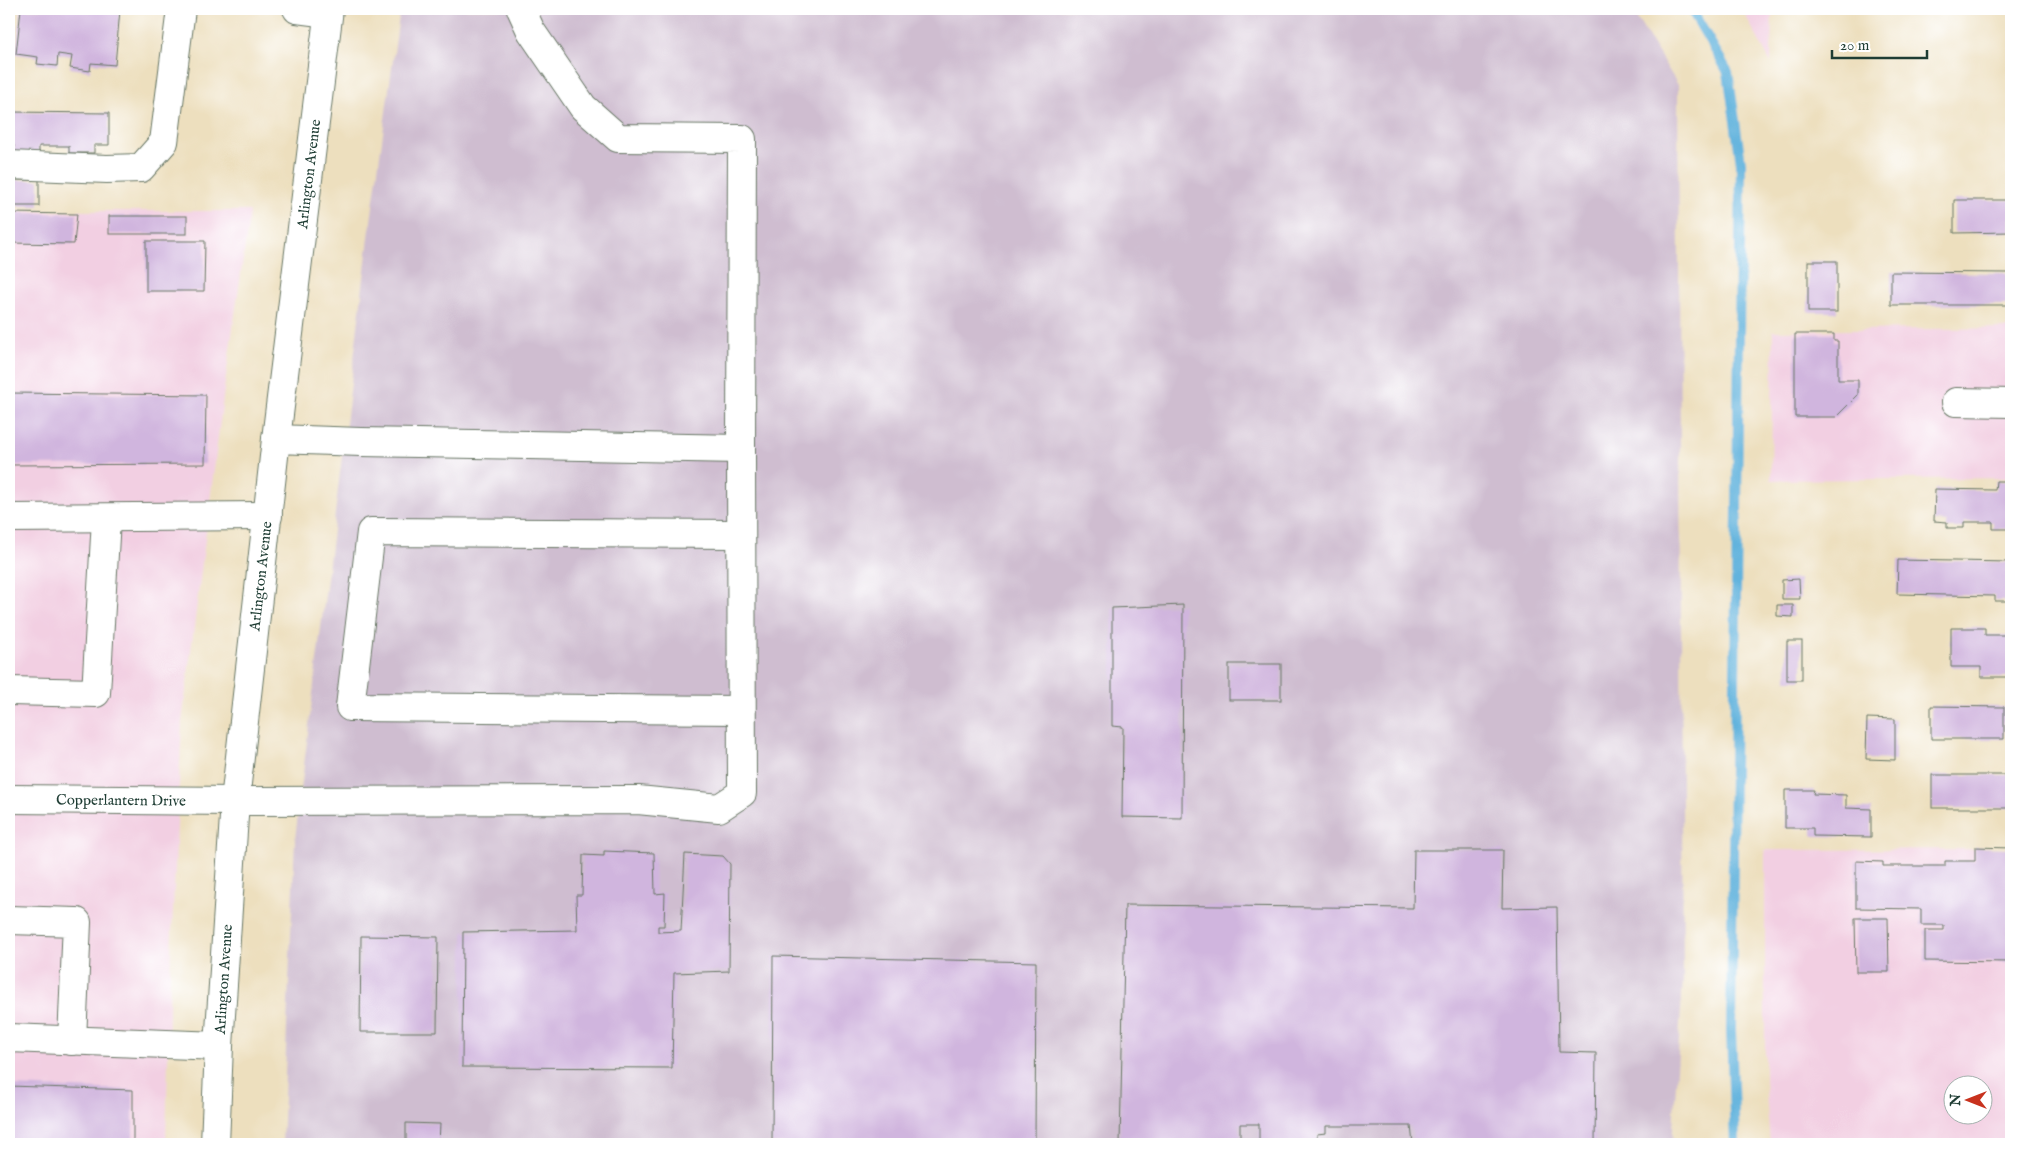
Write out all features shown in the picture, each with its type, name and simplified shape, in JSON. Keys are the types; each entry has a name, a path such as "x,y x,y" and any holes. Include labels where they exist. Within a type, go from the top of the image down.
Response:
{"main road":[{"path":"9,165 107,169 141,168 164,142 180,9"},
{"path":"297,9 329,11"},
{"path":"521,9 531,31 583,107 618,138 742,139 741,710 350,707 371,532 741,534"},
{"name":"Arlington Avenue","path":"215,1144 235,801 250,657 329,11"},
{"path":"1956,402 2011,403"},
{"path":"276,439 741,448"},
{"path":"9,518 106,519 268,516"},
{"path":"9,691 96,693 106,519"},
{"name":"Copperlantern Drive","path":"9,799 235,801 638,800 719,808 742,792 741,710"},
{"path":"9,920 77,922 72,1041"},
{"path":"9,1038 220,1046"}],"shaded area":[{"path":"400,9 1631,9 1678,85 1683,980 1672,1144 282,1144 295,839 371,221"},
{"path":"1742,9 1772,9 1771,63"},
{"path":"9,211 250,211 224,390 182,722 170,972 166,1144 9,1144"},
{"path":"2011,328 2011,478 1771,480 1773,331"},
{"path":"2011,849 2011,1144 1770,1144 1765,1081 1765,850"}],"building":[{"path":"21,9 120,10 115,65 91,63 90,71 70,68 72,56 58,54 57,66 37,64 38,57 16,54"},
{"path":"9,112 109,113 109,145 94,145 94,153 69,153 69,146 39,146 39,153 14,153 14,145 9,145"},
{"path":"9,180 39,180 39,206 9,206"},
{"path":"1954,200 2011,200 2011,232 1954,233"},
{"path":"9,213 77,214 74,244 9,243"},
{"path":"109,216 187,216 187,234 109,234"},
{"path":"146,241 205,241 204,291 146,291"},
{"path":"1808,261 1837,261 1837,312 1808,312"},
{"path":"1891,272 2011,273 2011,305 1891,305"},
{"path":"1795,334 1834,334 1834,341 1838,341 1838,380 1858,380 1858,395 1836,417 1795,417"},
{"path":"9,393 206,395 205,464 9,465"},
{"path":"1996,481 2010,481 2010,529 1993,529 1993,522 1964,522 1964,528 1947,528 1947,522 1934,521 1935,489 1995,490"},
{"path":"1898,560 2011,562 2011,601 1995,601 1995,596 1897,594"},
{"path":"1799,579 1800,599 1782,599 1782,580"},
{"path":"1183,605 1182,818 1122,817 1123,727 1112,726 1112,608"},
{"path":"1777,605 1793,605 1793,617 1777,616"},
{"path":"1951,628 1985,628 1985,635 2011,635 2011,677 1981,677 1981,667 1951,667"},
{"path":"1787,641 1802,641 1802,680 1787,680"},
{"path":"1229,664 1281,664 1281,700 1229,700"},
{"path":"1931,706 2004,707 2004,739 1931,739"},
{"path":"1867,718 1895,719 1895,760 1866,759"},
{"path":"1932,775 2011,775 2011,808 1932,808"},
{"path":"1785,790 1814,790 1813,794 1846,795 1846,808 1871,809 1871,837 1813,836 1813,828 1785,828"},
{"path":"1975,847 2011,848 2011,962 1925,961 1925,930 1944,930 1944,925 1921,925 1921,909 1856,908 1856,861 1883,862 1883,866 1945,866 1945,861 1975,861"},
{"path":"1414,850 1503,850 1502,908 1557,907 1559,1052 1596,1053 1595,1144 1413,1144 1411,1126 1326,1126 1326,1133 1317,1134 1317,1144 1259,1144 1259,1124 1240,1124 1240,1144 1120,1144 1125,905 1413,908"},
{"path":"604,851 654,853 655,894 665,893 664,926 658,926 658,932 681,931 685,854 723,856 730,864 729,971 674,973 672,1068 462,1067 463,932 577,930 576,895 582,895 583,855 604,856"},
{"path":"1855,918 1888,918 1889,972 1856,972"},
{"path":"361,936 438,937 437,1032 360,1032"},
{"path":"773,956 1036,962 1035,1144 772,1144"},
{"path":"9,1086 133,1090 133,1144 9,1144"},
{"path":"406,1123 440,1124 439,1144 406,1144"}],"waterway":[{"path":"1691,9 1728,72 1741,163 1731,1030 1735,1144"}]}
